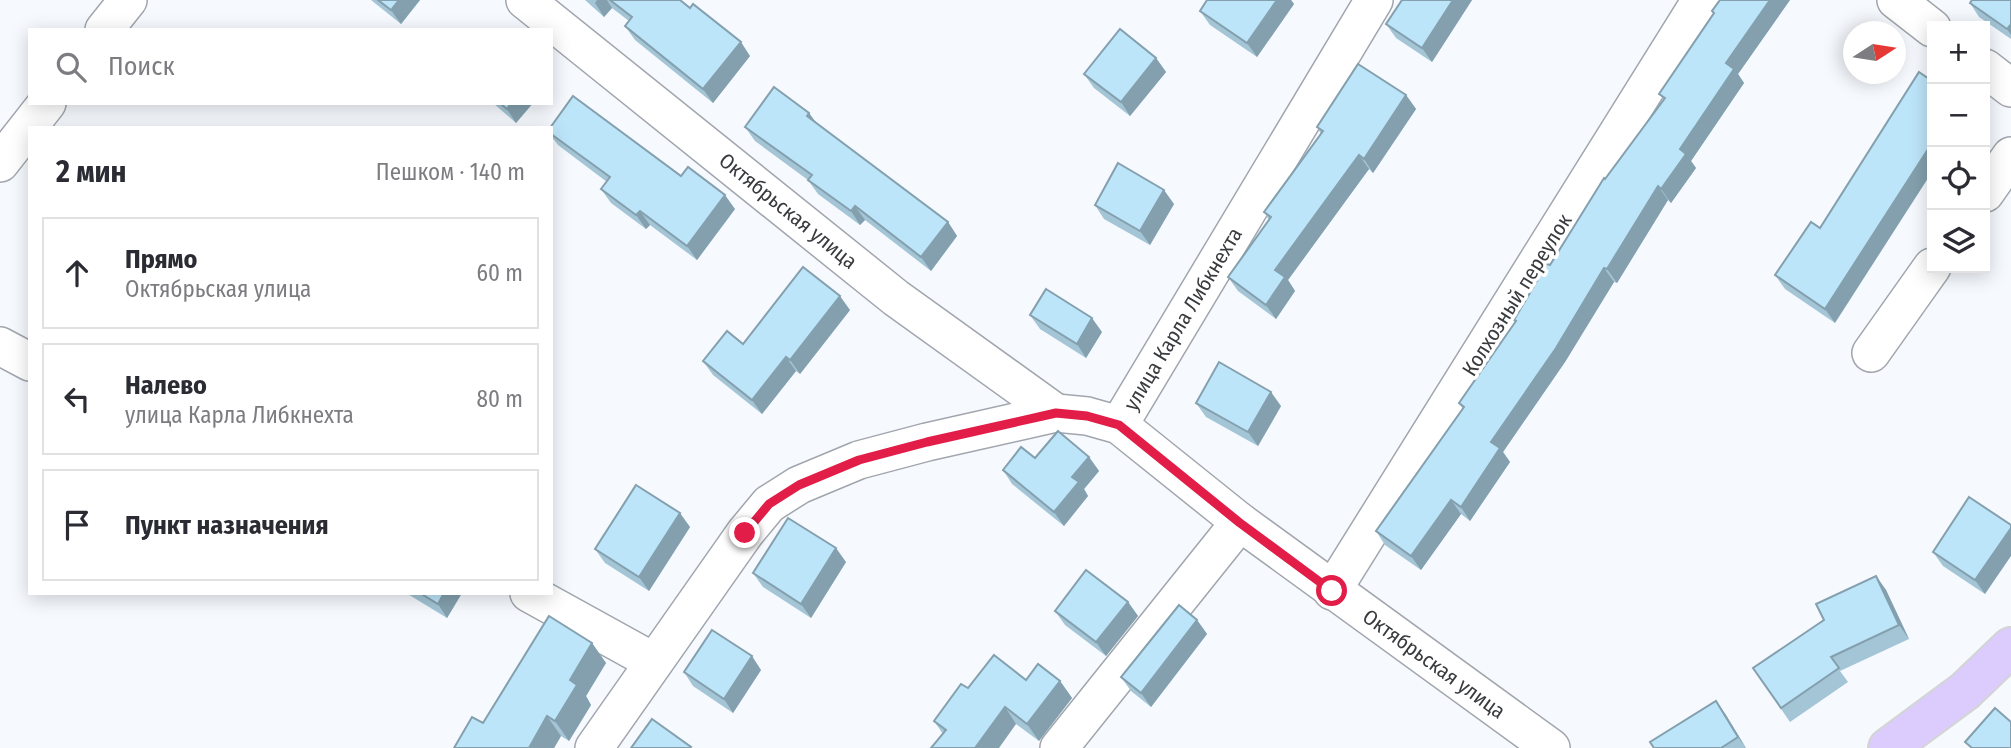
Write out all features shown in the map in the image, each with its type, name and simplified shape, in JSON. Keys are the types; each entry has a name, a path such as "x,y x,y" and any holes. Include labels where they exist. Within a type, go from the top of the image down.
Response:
{"main road":[{"path":"1889,748 1965,691 2011,647"}],"street":[{"path":"106,28 128,0"},
{"name":"Октябрьская улица","path":"526,0 896,298 1056,413"},
{"name":"улица Карла Либкнехта","path":"594,748 745,533 769,504 799,485 859,460 1056,413 1087,416 1119,425 1374,0"},
{"name":"Колхозный переулок","path":"1332,591 1701,0"},
{"path":"1896,0 1927,23"},
{"path":"1990,72 2011,88"},
{"path":"29,126 45,105"},
{"path":"0,163 28,127"},
{"path":"1990,186 2011,156"},
{"path":"1871,354 1928,273"},
{"path":"0,346 28,361"},
{"name":"Октябрьская улица","path":"1119,425 1240,523 1551,748"},
{"path":"1059,748 1240,523"},
{"path":"533,595 653,662"}],"building":[{"path":"378,0 399,0 391,10"},
{"path":"610,0 680,0 690,8 693,4 741,42 703,89 625,26 632,17"},
{"path":"1207,0 1277,0 1247,43 1200,11"},
{"path":"1402,0 1453,0 1422,48 1386,24"},
{"path":"1720,0 1770,0 1726,63 1734,69 1680,149 1686,154 1661,189 1658,186 1556,348 1491,442 1500,448 1461,507 1451,500 1411,556 1376,531 1464,407 1459,403 1516,321 1514,320 1547,264 1550,265 1604,178 1665,98 1659,94"},
{"path":"1972,0 2011,0 2011,24 2007,29 1970,3"},
{"path":"1120,29 1156,58 1121,102 1084,74"},
{"path":"1358,64 1406,95 1364,159 1359,155 1275,270 1285,277 1266,305 1228,277 1271,217 1264,212 1323,131 1317,127"},
{"path":"1919,72 1927,78 1927,151 1825,309 1775,275 1811,222 1820,228"},
{"path":"774,87 809,113 807,116 948,222 921,257 855,206 851,211 808,180 812,175 745,127"},
{"path":"573,96 681,176 688,167 725,195 687,246 640,211 636,215 601,189 610,177 553,135 551,126"},
{"path":"1118,163 1164,190 1140,231 1095,205"},
{"path":"803,267 840,296 790,360 786,357 752,400 703,361 727,331 743,344"},
{"path":"1046,289 1092,318 1077,344 1030,315"},
{"path":"1219,362 1271,392 1248,432 1196,403"},
{"path":"1058,431 1089,457 1072,477 1079,482 1054,512 1003,470 1021,447 1035,458"},
{"path":"636,485 680,513 639,577 595,549"},
{"path":"1969,497 2011,525 1975,580 1933,552"},
{"path":"788,518 836,548 801,604 753,573"},
{"path":"1086,570 1128,602 1096,642 1055,611"},
{"path":"1876,576 1899,625 1831,657 1839,668 1781,708 1753,668 1824,620 1816,604"},
{"path":"423,595 443,595 438,604"},
{"path":"1179,605 1197,620 1141,693 1121,677"},
{"path":"549,616 592,643 570,680 577,685 555,721 547,716 529,748 454,748 472,717 483,723"},
{"path":"712,630 752,656 724,699 684,672"},
{"path":"994,655 1026,680 1038,664 1060,681 1027,724 1005,707 975,748 931,748 946,730 934,721 961,684 968,688"},
{"path":"1716,701 1738,737 1721,748 1654,748 1650,742"},
{"path":"1995,708 2011,722 2011,748 1972,748 1965,742"},
{"path":"652,719 691,747 631,748"}],"route":[{"path":"745,533 769,504 799,485 859,460 1056,413 1087,416 1119,425 1240,523 1332,591"}]}
